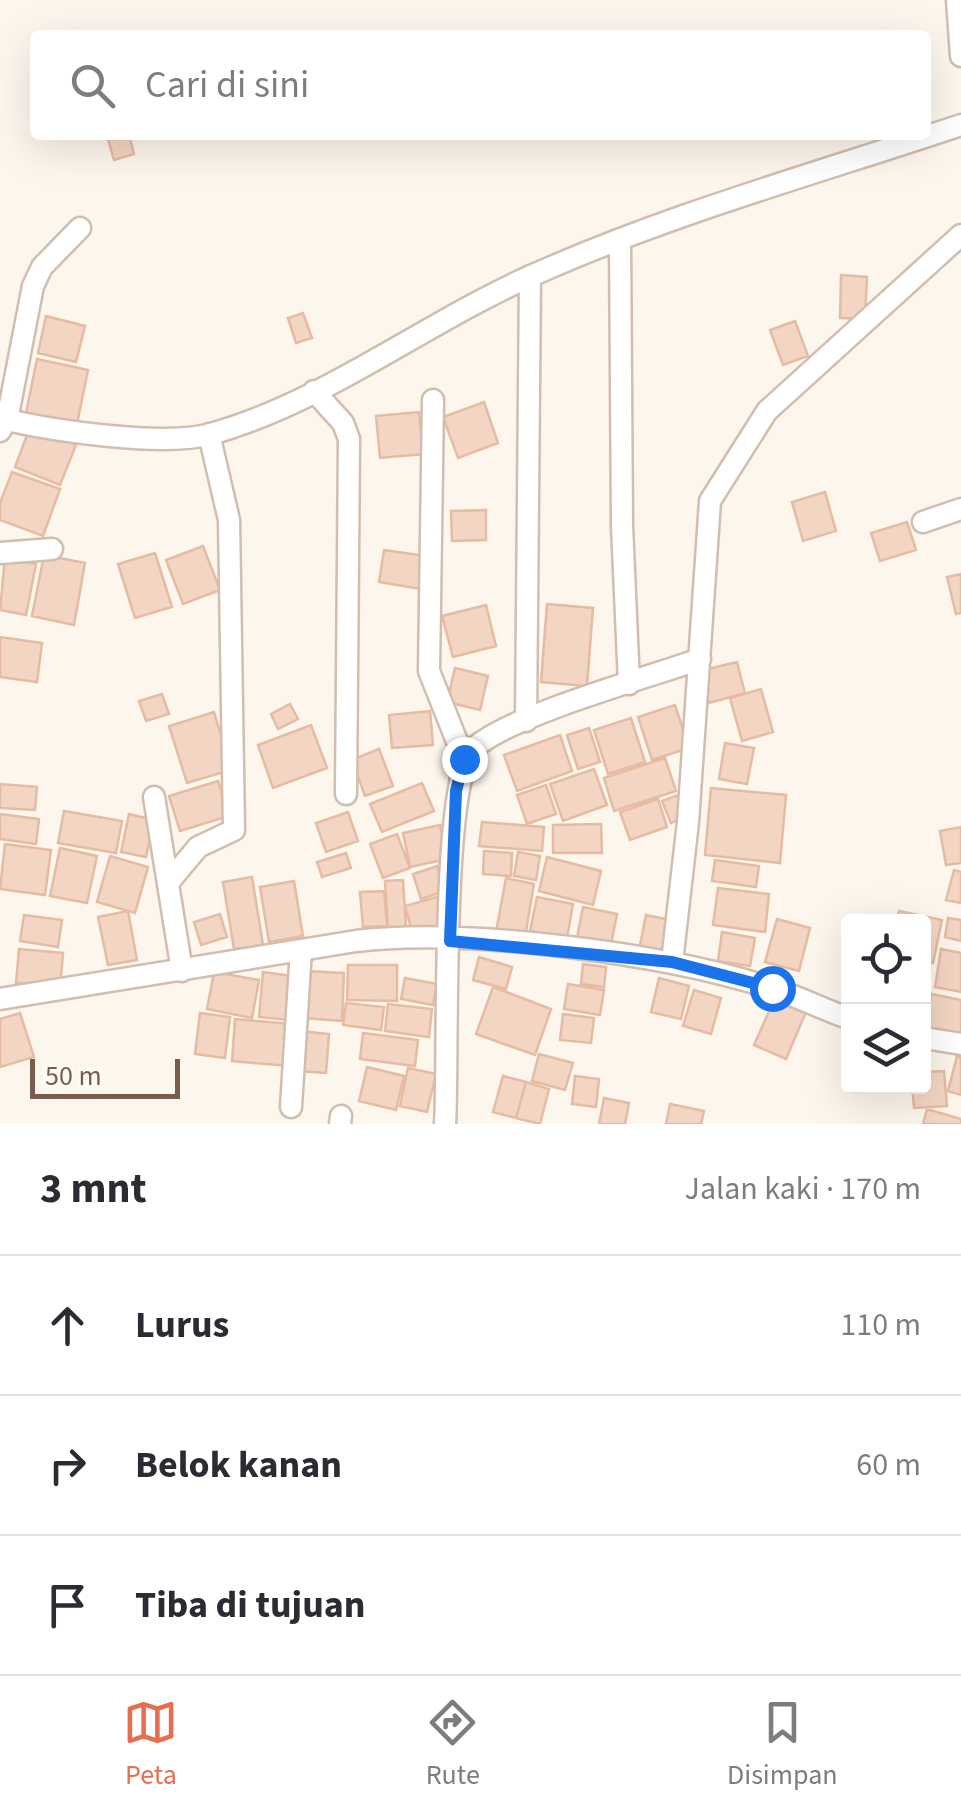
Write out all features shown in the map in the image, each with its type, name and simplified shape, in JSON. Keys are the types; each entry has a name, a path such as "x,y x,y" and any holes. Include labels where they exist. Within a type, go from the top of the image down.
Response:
{"street":[{"path":"957,0 961,56"},
{"path":"931,135 961,125"},
{"path":"80,228 42,267 32,286 3,426 122,436 209,434 314,391 530,276 620,239 916,140"},
{"path":"672,962 700,659 710,501 766,411 961,235"},
{"path":"620,239 622,526 629,684"},
{"path":"526,721 530,276"},
{"path":"314,391 344,423 349,438 346,794"},
{"path":"432,400 428,672 464,759 454,811 445,1124"},
{"path":"168,883 198,848 234,830 229,520 209,434"},
{"path":"923,522 961,509"},
{"path":"0,553 52,549"},
{"path":"464,759 484,741 526,721 700,659"},
{"path":"154,797 182,972"},
{"path":"0,999 374,940 450,941 672,962 772,988 841,1015"},
{"path":"291,1107 301,950"},
{"path":"931,1039 961,1044"}],"building":[{"path":"108,140 130,140 134,154 114,160"},
{"path":"841,275 867,277 865,319 840,318"},
{"path":"303,313 312,338 296,343 288,318"},
{"path":"46,316 85,326 76,362 38,353"},
{"path":"795,321 808,356 783,365 770,330"},
{"path":"37,359 88,370 77,424 26,413"},
{"path":"484,402 498,443 458,458 443,417"},
{"path":"419,412 423,454 380,458 376,416"},
{"path":"30,427 76,445 60,485 15,467"},
{"path":"12,472 60,489 43,536 0,520 0,503"},
{"path":"825,492 836,531 803,541 792,502"},
{"path":"486,510 486,540 452,541 451,511"},
{"path":"907,522 916,550 880,561 871,533"},
{"path":"203,546 220,590 183,604 166,560"},
{"path":"384,550 426,556 421,589 379,582"},
{"path":"155,553 172,607 135,618 118,564"},
{"path":"44,555 85,563 74,625 32,616"},
{"path":"5,558 36,564 26,615 0,610"},
{"path":"961,574 961,613 956,614 947,577"},
{"path":"547,604 593,608 587,686 541,682"},
{"path":"486,605 496,646 453,657 442,616"},
{"path":"0,637 42,643 37,682 0,677"},
{"path":"737,662 745,693 709,703 700,671"},
{"path":"455,668 488,676 480,710 447,702"},
{"path":"761,689 773,732 742,741 730,698"},
{"path":"162,694 169,714 146,721 139,701"},
{"path":"290,704 298,719 278,729 271,714"},
{"path":"675,705 689,748 652,760 638,717"},
{"path":"430,711 433,745 392,748 389,715"},
{"path":"214,712 231,770 187,783 169,726"},
{"path":"631,718 645,762 608,774 594,730"},
{"path":"311,725 327,768 273,788 258,745"},
{"path":"589,728 600,762 578,769 567,735"},
{"path":"560,735 572,771 517,791 504,755"},
{"path":"725,743 754,748 747,784 719,779"},
{"path":"379,749 393,786 365,796 352,760"},
{"path":"665,758 676,791 614,811 604,778"},
{"path":"594,769 607,805 563,821 550,784"},
{"path":"218,781 229,816 180,831 169,796"},
{"path":"422,783 434,811 382,832 370,804"},
{"path":"0,784 37,787 35,810 0,808"},
{"path":"546,785 556,814 527,824 517,795"},
{"path":"711,788 786,795 780,863 705,855"},
{"path":"678,795 686,816 671,823 662,801"},
{"path":"658,799 667,827 630,840 620,812"},
{"path":"64,811 122,821 116,853 58,843"},
{"path":"348,812 358,841 326,852 316,823"},
{"path":"0,814 39,819 36,844 0,839"},
{"path":"129,814 154,820 146,857 121,852"},
{"path":"482,822 544,827 542,851 479,846"},
{"path":"601,824 602,853 553,853 553,825"},
{"path":"440,825 447,859 410,867 403,833"},
{"path":"961,827 961,863 946,865 940,831"},
{"path":"397,834 410,868 383,878 370,844"},
{"path":"5,844 51,850 45,895 0,889"},
{"path":"60,848 97,856 87,903 50,896"},
{"path":"484,851 512,853 511,876 483,874"},
{"path":"518,852 540,856 536,880 514,876"},
{"path":"346,853 351,868 322,877 317,862"},
{"path":"110,856 148,867 135,913 97,902"},
{"path":"547,857 601,871 593,905 539,891"},
{"path":"715,860 759,866 756,887 712,881"},
{"path":"437,866 445,891 421,899 413,874"},
{"path":"954,870 961,872 961,903 946,900"},
{"path":"252,877 263,945 234,949 223,882"},
{"path":"506,878 534,884 525,937 496,932"},
{"path":"403,880 406,927 388,928 385,881"},
{"path":"294,881 303,936 269,942 260,887"},
{"path":"718,888 769,894 765,932 713,925"},
{"path":"384,891 387,926 363,927 360,892"},
{"path":"440,896 448,926 413,935 405,906"},
{"path":"537,897 573,904 567,938 530,931"},
{"path":"583,907 617,914 610,950 576,943"},
{"path":"128,911 137,960 108,965 98,917"},
{"path":"220,914 227,937 201,945 194,922"},
{"path":"24,915 62,920 58,947 20,941"},
{"path":"646,915 670,920 663,954 639,950"},
{"path":"931,918 942,920 931,963"},
{"path":"948,918 961,920 961,941 945,937"},
{"path":"777,919 810,928 799,971 765,962"},
{"path":"722,932 755,938 750,966 718,961"},
{"path":"19,949 63,953 60,988 16,983"},
{"path":"941,949 961,953 961,992 935,987"},
{"path":"479,957 512,967 506,989 473,980"},
{"path":"583,964 606,967 604,987 581,984"},
{"path":"348,965 397,965 397,1001 347,1000"},
{"path":"306,971 344,973 342,1021 303,1018"},
{"path":"214,972 259,980 252,1018 207,1009"},
{"path":"263,972 292,976 288,1020 259,1017"},
{"path":"405,978 437,984 433,1005 401,999"},
{"path":"659,978 689,986 681,1019 651,1012"},
{"path":"568,984 604,990 600,1015 564,1009"},
{"path":"493,987 551,1009 535,1055 476,1034"},
{"path":"694,990 721,998 711,1034 683,1026"},
{"path":"931,994 961,1000 961,1040 931,1034"},
{"path":"775,998 806,1012 786,1059 754,1045"},
{"path":"346,1003 384,1007 381,1030 343,1025"},
{"path":"388,1004 432,1009 429,1037 385,1031"},
{"path":"20,1013 34,1057 0,1067 0,1019"},
{"path":"200,1013 230,1017 225,1058 195,1054"},
{"path":"563,1014 594,1018 591,1043 560,1040"},
{"path":"235,1019 291,1024 288,1066 232,1061"},
{"path":"301,1031 329,1034 326,1073 298,1071"},
{"path":"363,1033 418,1040 415,1066 360,1059"},
{"path":"539,1054 573,1063 565,1090 532,1081"},
{"path":"957,1056 961,1057 961,1095 948,1091"},
{"path":"367,1067 404,1076 396,1110 359,1101"},
{"path":"408,1068 436,1074 427,1112 400,1106"},
{"path":"944,1071 947,1106 914,1108 913,1094 931,1094 931,1072"},
{"path":"503,1076 526,1082 516,1118 493,1112"},
{"path":"575,1076 599,1079 596,1107 572,1104"},
{"path":"526,1082 549,1089 540,1124 516,1118"},
{"path":"604,1098 629,1103 625,1124 599,1124"},
{"path":"670,1104 704,1111 701,1124 666,1124"},
{"path":"927,1109 961,1119 961,1124 923,1124"}],"route":[{"path":"464,759 456,791 450,941 535,946 672,962 772,988"}]}
